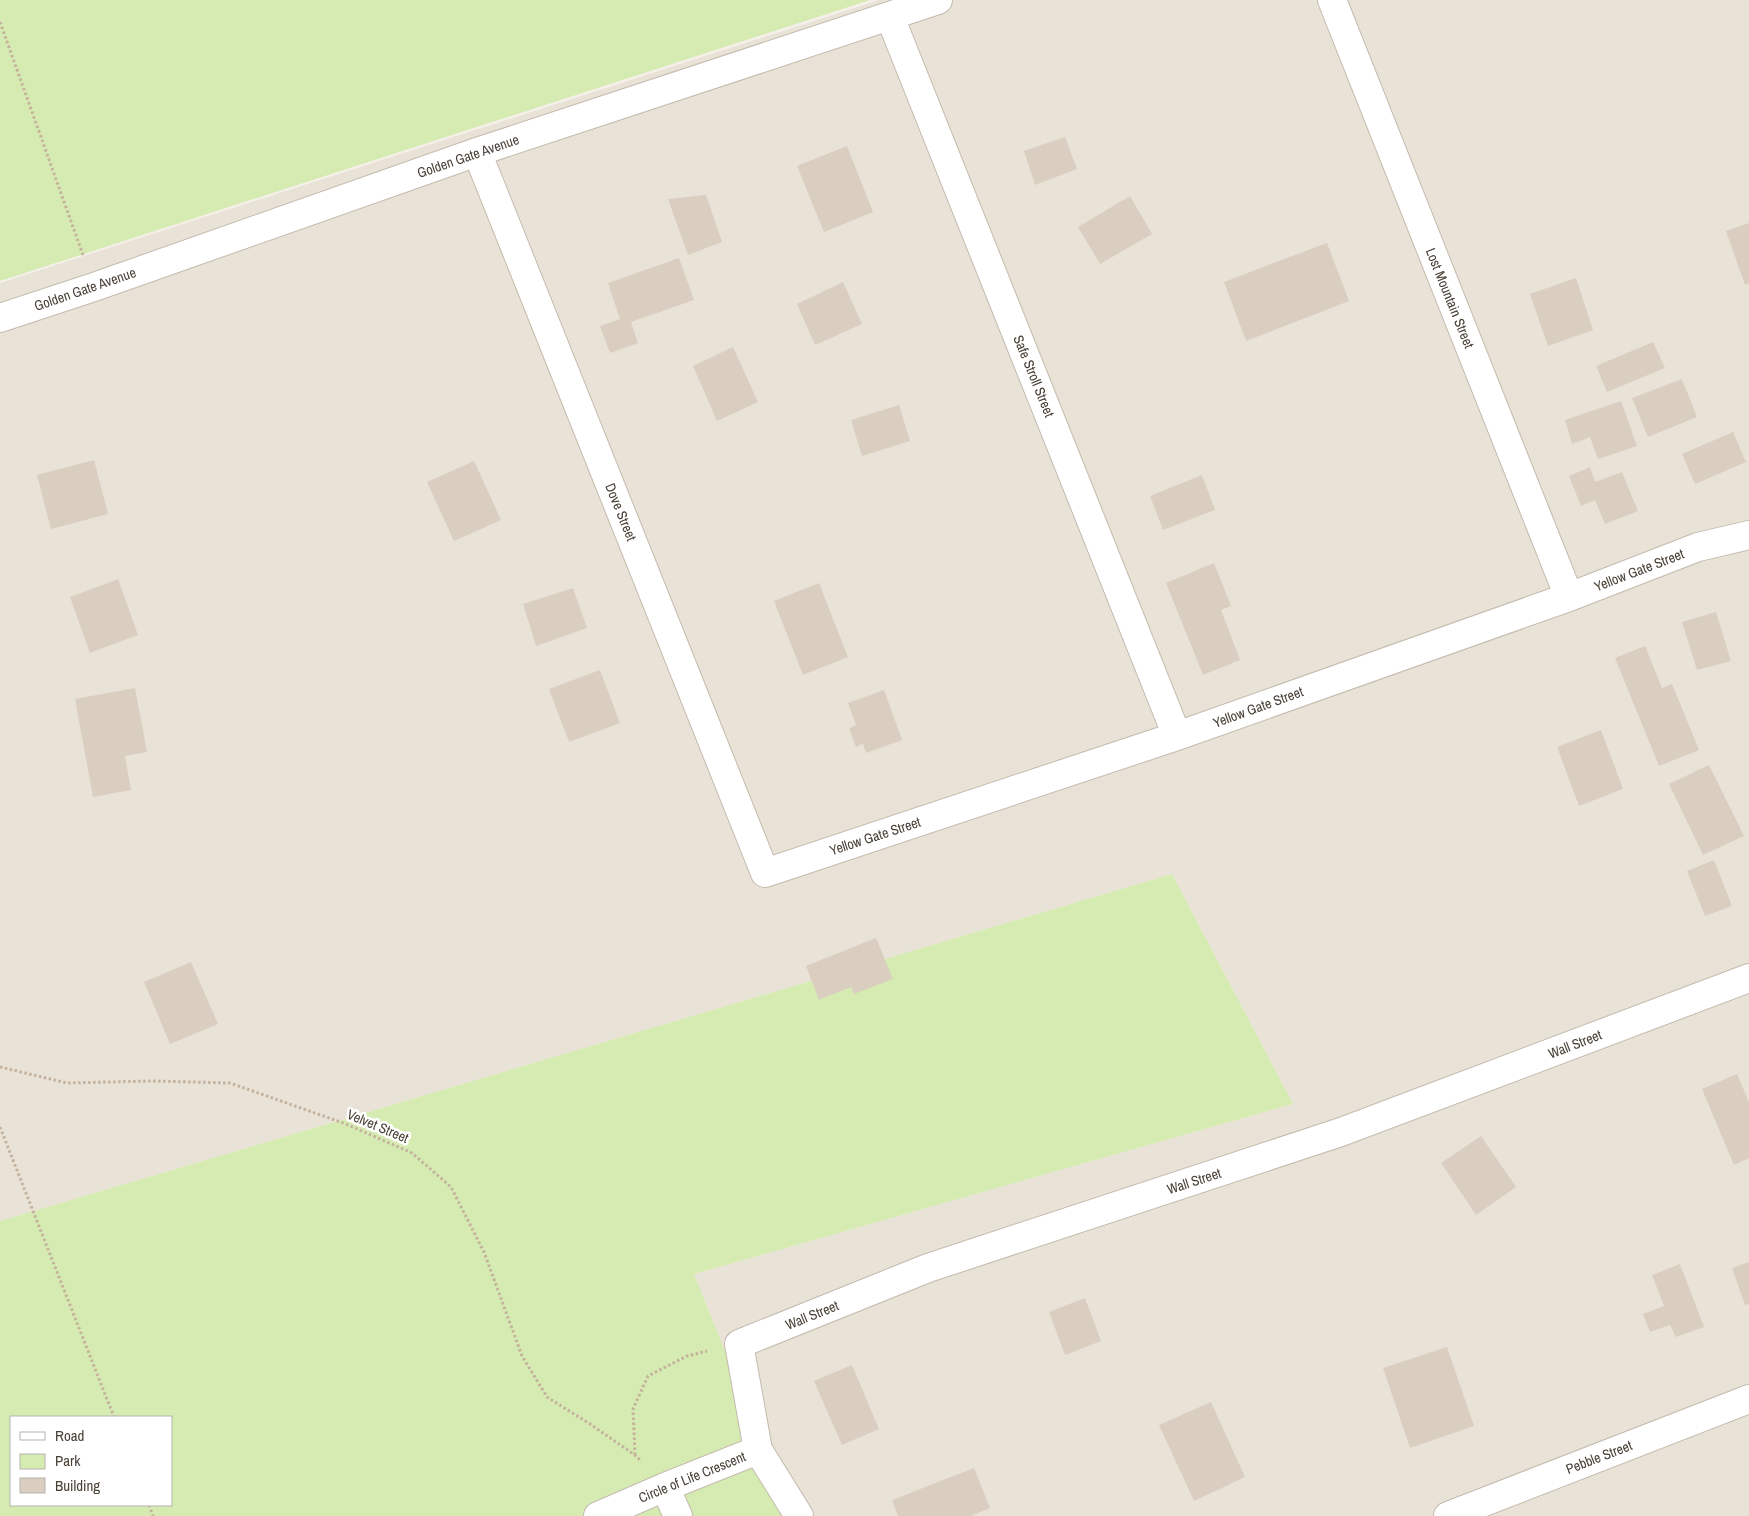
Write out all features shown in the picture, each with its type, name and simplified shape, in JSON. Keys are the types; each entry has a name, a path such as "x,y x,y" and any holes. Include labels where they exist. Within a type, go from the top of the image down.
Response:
{"street":[{"name":"Golden Gate Avenue","path":"0,318 94,287 477,152 938,0"},
{"name":"Lost Mountain Street","path":"1332,0 1569,597"},
{"name":"Safe Stroll Street","path":"890,17 1177,736"},
{"name":"Dove Street","path":"477,152 765,872"},
{"name":"Yellow Gate Street","path":"765,872 1177,736 1569,597 1698,547 1749,535"},
{"name":"Wall Street","path":"739,1344 928,1268 1341,1132 1749,978"},
{"path":"739,1344 758,1450 799,1516"},
{"name":"Pebble Street","path":"1448,1516 1749,1399"},
{"name":"Circle of Life Crescent","path":"598,1516 758,1450"},
{"path":"665,1487 678,1516"}],"path":[{"path":"0,22 94,287"},
{"name":"Velvet Street","path":"0,1067 67,1083 152,1081 230,1083 346,1124 412,1152 451,1188 484,1252 522,1356 547,1397 634,1455 665,1487"},
{"path":"0,1127 114,1416"},
{"path":"634,1455 633,1409 648,1376 687,1356 739,1344"}],"shaded area":[{"path":"879,0 1749,0 1749,1516 791,1516 694,1274 1293,1104 1172,874 0,1221 0,283"}],"green space":[{"path":"0,0 870,0 0,281"},
{"path":"1172,874 1293,1104 694,1274 791,1516 0,1516 0,1221"}],"building":[{"path":"1065,137 1077,169 1035,185 1024,151"},
{"path":"847,146 873,212 824,232 797,166"},
{"path":"706,195 722,242 688,255 668,199"},
{"path":"1130,196 1152,234 1100,264 1078,227"},
{"path":"1749,223 1749,283 1745,285 1726,231"},
{"path":"1327,243 1349,301 1246,341 1224,282"},
{"path":"679,258 694,300 631,322 638,343 610,353 600,326 620,319 608,283"},
{"path":"1576,278 1593,330 1548,346 1530,294"},
{"path":"843,282 862,324 815,345 797,304"},
{"path":"1653,342 1665,368 1607,392 1596,366"},
{"path":"733,347 758,402 717,421 693,366"},
{"path":"1682,379 1697,417 1648,437 1632,398"},
{"path":"1621,401 1637,446 1598,459 1590,437 1572,444 1565,420"},
{"path":"899,405 910,441 862,456 851,420"},
{"path":"1733,432 1746,462 1695,484 1682,454"},
{"path":"94,460 108,514 51,529 37,475"},
{"path":"474,461 501,520 454,541 427,482"},
{"path":"1590,467 1595,482 1622,472 1638,511 1605,524 1595,500 1581,506 1569,476"},
{"path":"1202,475 1215,510 1163,530 1150,496"},
{"path":"1214,563 1231,606 1221,610 1240,660 1203,675 1166,583"},
{"path":"118,579 138,635 90,653 70,597"},
{"path":"819,583 848,657 803,675 774,601"},
{"path":"573,588 587,628 536,646 523,604"},
{"path":"1716,612 1731,661 1697,670 1682,622"},
{"path":"1645,646 1662,688 1672,684 1699,750 1659,766 1615,658"},
{"path":"600,670 620,723 569,742 549,689"},
{"path":"135,688 147,752 125,756 131,790 93,797 75,699"},
{"path":"884,690 902,740 866,753 863,744 856,747 849,728 856,725 848,703"},
{"path":"1601,730 1623,789 1579,806 1557,747"},
{"path":"1709,765 1744,836 1703,855 1669,784"},
{"path":"1714,860 1732,906 1705,916 1687,871"},
{"path":"876,938 893,979 854,994 851,987 819,1000 806,966"},
{"path":"191,962 218,1024 170,1044 144,982"},
{"path":"1737,1074 1749,1102 1749,1158 1734,1165 1702,1089"},
{"path":"1481,1136 1516,1187 1476,1215 1441,1163"},
{"path":"1749,1262 1749,1304 1745,1305 1732,1268"},
{"path":"1680,1264 1704,1327 1676,1337 1670,1325 1650,1332 1643,1314 1664,1306 1652,1275"},
{"path":"1085,1298 1101,1341 1065,1355 1049,1312"},
{"path":"1447,1347 1474,1426 1410,1448 1383,1368"},
{"path":"852,1365 879,1429 842,1445 814,1381"},
{"path":"1211,1402 1245,1477 1194,1501 1159,1425"},
{"path":"974,1468 990,1508 971,1516 898,1516 892,1500"}]}
